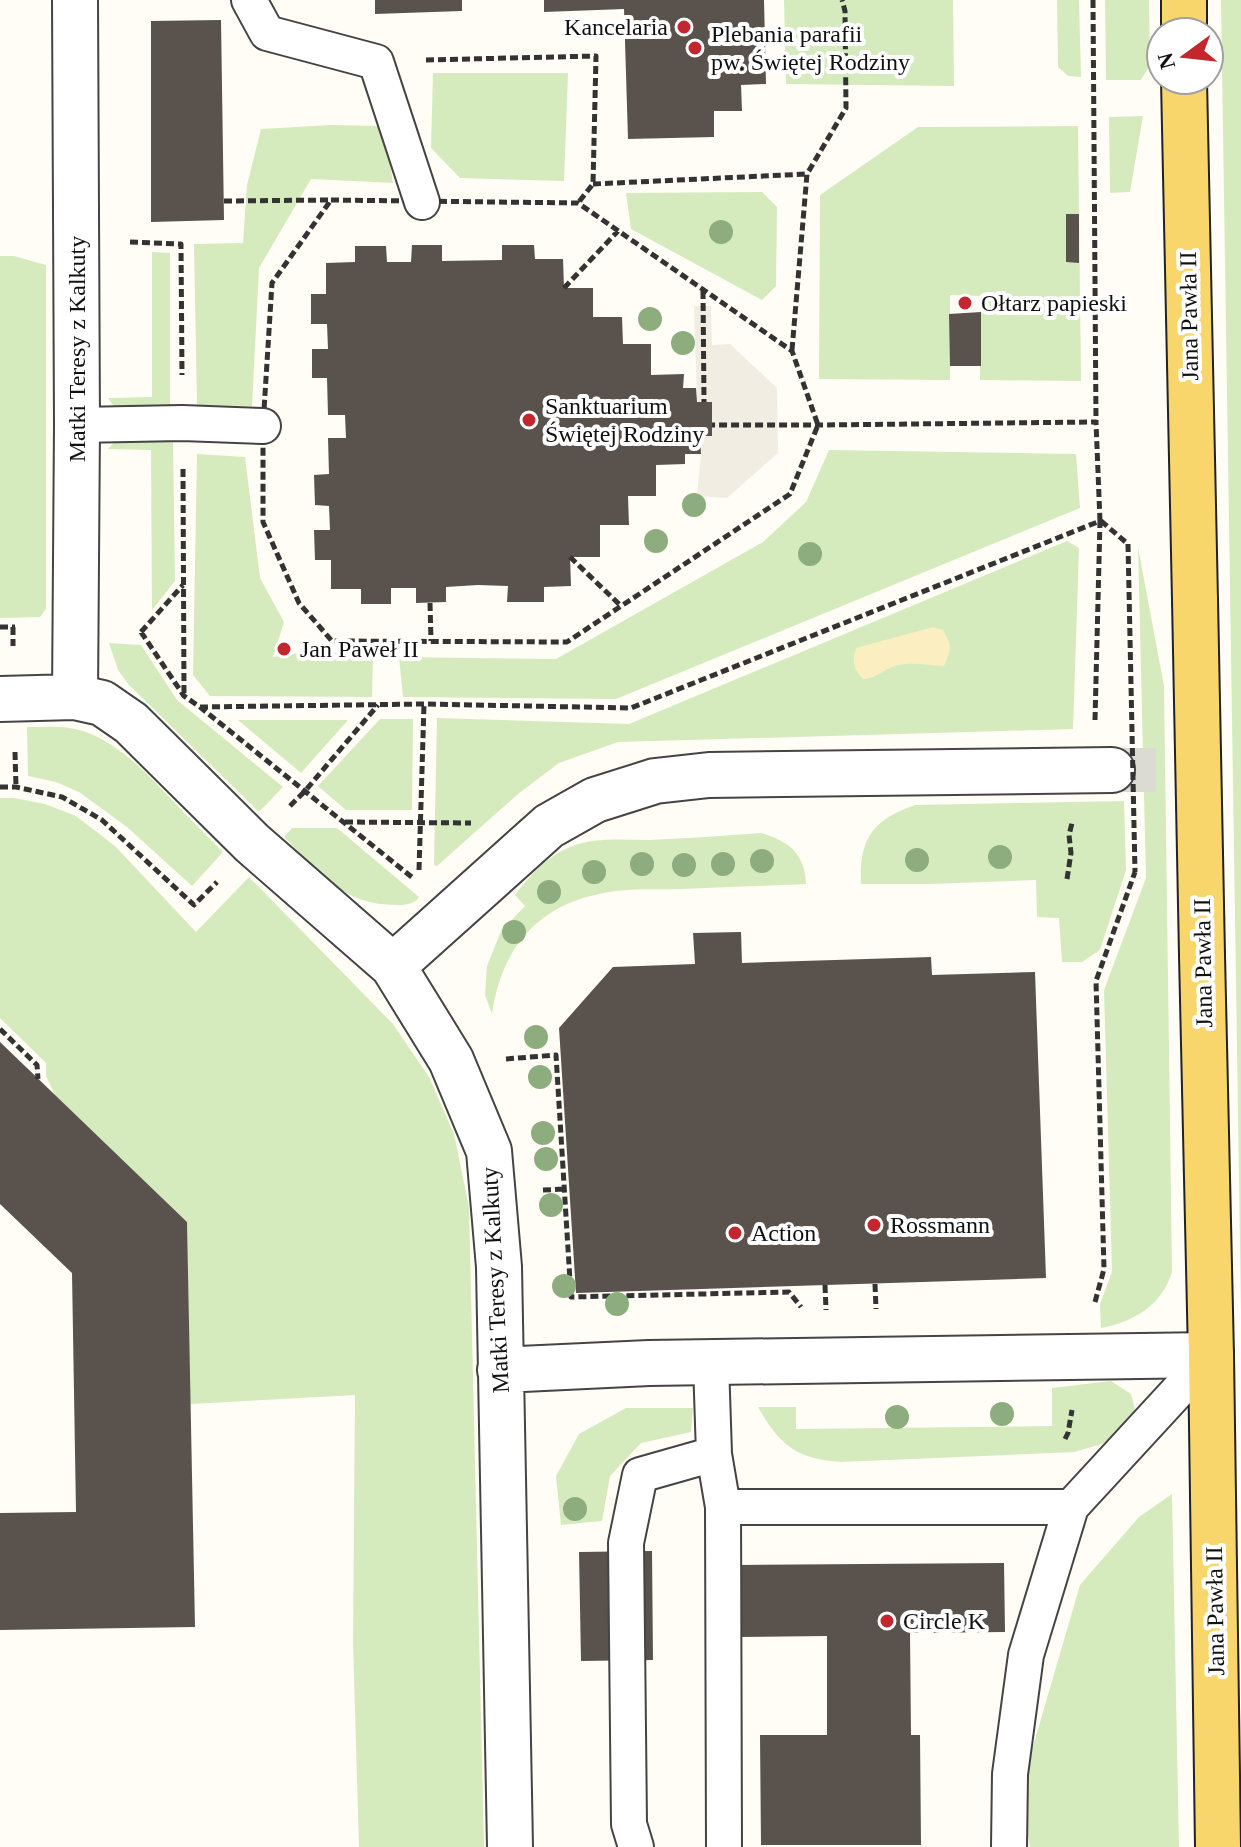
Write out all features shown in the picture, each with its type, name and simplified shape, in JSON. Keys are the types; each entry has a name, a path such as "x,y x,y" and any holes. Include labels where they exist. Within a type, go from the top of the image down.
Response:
{"main road":[{"name":"Jana Pawła II","path":"1184,96 1211,1355 1218,1847"}],"street":[{"name":"Matki Teresy z Kalkuty","path":"75,0 75,697"},
{"name":"Matki Teresy z Kalkuty","path":"0,699 75,697 102,703 131,723 252,843 393,966 451,1060 489,1151 499,1267 510,1847"},
{"path":"393,966 549,826 595,800 655,781 709,775 1112,770"},
{"path":"500,1370 649,1363 1211,1355"}],"lane":[{"path":"249,0 267,33 376,62 422,202"},
{"path":"77,425 182,423 263,426"},
{"path":"1009,1847 1010,1774 1026,1655 1071,1507 1211,1355"},
{"path":"711,1363 714,1454 723,1507 724,1847"},
{"path":"636,1847 629,1824 626,1558 634,1502 640,1475 714,1454"},
{"path":"723,1507 1071,1507"}],"path":[{"path":"331,200 272,283 263,426 263,522 299,603 332,641 567,642 790,494 818,425 792,351 807,174 846,108 845,11 842,0"},
{"path":"1093,0 1096,422 1100,521 1095,726"},
{"path":"376,62 596,56 593,184 578,203"},
{"path":"593,184 807,174"},
{"path":"224,201 578,203 792,351"},
{"path":"564,288 618,231"},
{"path":"124,241 181,244 184,696"},
{"path":"702,290 704,402"},
{"path":"712,425 1096,422"},
{"path":"1093,1307 1104,1269 1096,981 1135,872 1128,544 1100,521"},
{"path":"200,707 424,704 631,708 1100,521"},
{"path":"570,557 621,606"},
{"path":"184,585 141,632 184,696 305,791 378,705"},
{"path":"430,603 431,641"},
{"path":"419,883 424,704"},
{"path":"0,787 16,787 62,797 102,820 194,905"},
{"path":"344,822 459,822"},
{"path":"0,1029 37,1065 38,1079"},
{"path":"499,1060 556,1055 571,1297 789,1292 805,1313"}],"green space":[{"path":"784,0 953,0 954,86 786,84"},
{"path":"1057,0 1079,0 1081,77 1068,76 1058,67"},
{"path":"1105,0 1149,0 1149,16 1145,16 1145,73 1141,80 1106,80"},
{"path":"1221,0 1241,0 1241,1310 1222,96 1225,96 1225,16 1221,16"},
{"path":"433,73 568,73 564,181 460,178 431,148"},
{"path":"1143,116 1130,192 1110,193 1109,117"},
{"path":"384,126 393,183 311,179 259,268 252,406 197,405 194,244 243,243 247,185 261,129"},
{"path":"1078,126 1081,381 980,380 980,296 950,295 950,380 819,379 820,195 918,127"},
{"path":"762,192 777,207 776,286 762,300 631,229 626,193"},
{"path":"152,252 170,253 170,405 114,407 108,398 152,397"},
{"path":"0,256 14,256 46,265 46,609 40,617 0,618"},
{"path":"116,440 173,440 175,581 152,610 151,450 108,449"},
{"path":"829,450 1076,454 1080,508 616,699 403,697 399,657 556,659 763,542 806,502"},
{"path":"197,454 245,457 260,578 284,622 273,657 312,651 373,656 372,697 210,696 193,675"},
{"path":"1067,541 1079,548 1073,729 618,742 559,763 518,794 437,866 434,865 437,718 629,724"},
{"path":"1138,547 1164,686 1172,1272 1154,1303 1125,1321 1101,1328 1100,1304 1112,1272 1104,990 1146,878"},
{"path":"109,643 141,645 177,700 283,787 259,812 129,685 118,670"},
{"path":"380,719 413,719 412,810 346,810 318,786"},
{"path":"238,720 348,720 301,773"},
{"path":"27,727 76,729 108,743 141,769 223,852 192,886 127,827 79,792 56,782 28,776"},
{"path":"0,798 45,804 76,816 115,846 196,932 249,877 393,1024 429,1077 454,1134 469,1207 484,1847 359,1847 353,1643 355,1395 190,1404 187,1222 55,1095 46,1076 46,1063 0,1018"},
{"path":"1124,801 1126,870 1100,950 1082,962 1062,962 1059,918 1037,917 1036,880 861,884 863,855 871,833 888,817 915,805"},
{"path":"292,828 337,828 419,897 406,905 377,904 346,893 321,874 284,837"},
{"path":"761,833 787,844 793,850 802,864 806,884 618,891 563,906 528,931 515,948 497,989 492,1014 485,995 487,966 501,931 525,906 515,895 553,856 570,847 599,840"},
{"path":"1111,1381 1131,1394 1135,1409 1122,1431 1102,1444 1074,1452 841,1462 826,1460 791,1448 774,1431 758,1407 796,1407 796,1429 1052,1426 1052,1388"},
{"path":"626,1408 693,1408 691,1432 641,1443 610,1476 602,1521 561,1525 556,1476 579,1434"},
{"path":"1172,1494 1179,1847 1030,1847 1020,1791 1080,1585 1139,1517"}],"sand":[{"path":"933,627 943,630 949,644 950,651 944,666 898,665 863,679 857,671 854,665 856,648"}],"shaded area":[{"path":"694,306 711,306 712,345 730,344 777,388 778,453 727,498 697,496 700,436 712,436 712,403 697,402"}],"building":[{"path":"375,0 462,0 462,11 375,14"},
{"name":"Plebania parafii pw. Świętej Rodziny","path":"544,0 764,0 766,84 741,85 742,111 714,111 714,137 628,139 624,9 544,12"},
{"path":"221,20 224,220 151,222 151,21"},
{"path":"1066,214 1079,214 1079,263 1066,262"},
{"name":"Sanktuarium Świętej Rodziny","path":"412,245 442,245 442,261 502,260 502,245 534,245 535,259 563,259 564,288 593,288 593,317 622,317 623,344 651,344 651,375 684,374 683,388 696,388 697,402 712,402 712,436 700,436 701,454 685,454 685,464 656,465 656,496 628,496 629,525 600,525 600,557 570,557 571,586 544,587 544,602 507,602 508,586 478,585 446,587 446,602 416,603 416,588 391,588 391,604 361,604 361,589 331,589 331,560 315,560 314,530 330,530 329,506 315,505 314,475 329,474 328,438 346,438 345,415 328,415 327,378 312,378 312,349 328,349 327,324 311,324 311,294 326,294 326,263 355,262 355,246 386,246 387,262 411,262"},
{"path":"981,312 981,366 950,366 949,314"},
{"path":"741,932 742,963 931,957 932,975 1035,972 1046,1278 576,1293 559,1028 613,967 695,964 693,933"},
{"path":"0,1042 187,1222 195,1627 0,1630 0,1513 76,1512 72,1273 0,1204"},
{"path":"652,1551 653,1660 581,1661 579,1552"},
{"path":"1004,1563 1005,1632 910,1633 911,1735 920,1735 921,1845 761,1845 760,1735 827,1735 827,1636 736,1637 735,1565"}],"tunnel":[{"path":"1112,770 1241,770"}],"place":[{"name":"Kancelaria","path":"684,27"},
{"name":"Plebania parafii pw. Świętej Rodziny","path":"695,48"},
{"name":"Ołtarz papieski","path":"965,303"},
{"name":"Sanktuarium Świętej Rodziny","path":"529,420"},
{"name":"Jan Paweł II","path":"284,649"},
{"name":"Rossmann","path":"874,1225"},
{"name":"Action","path":"735,1233"},
{"name":"Circle K","path":"887,1621"}]}
